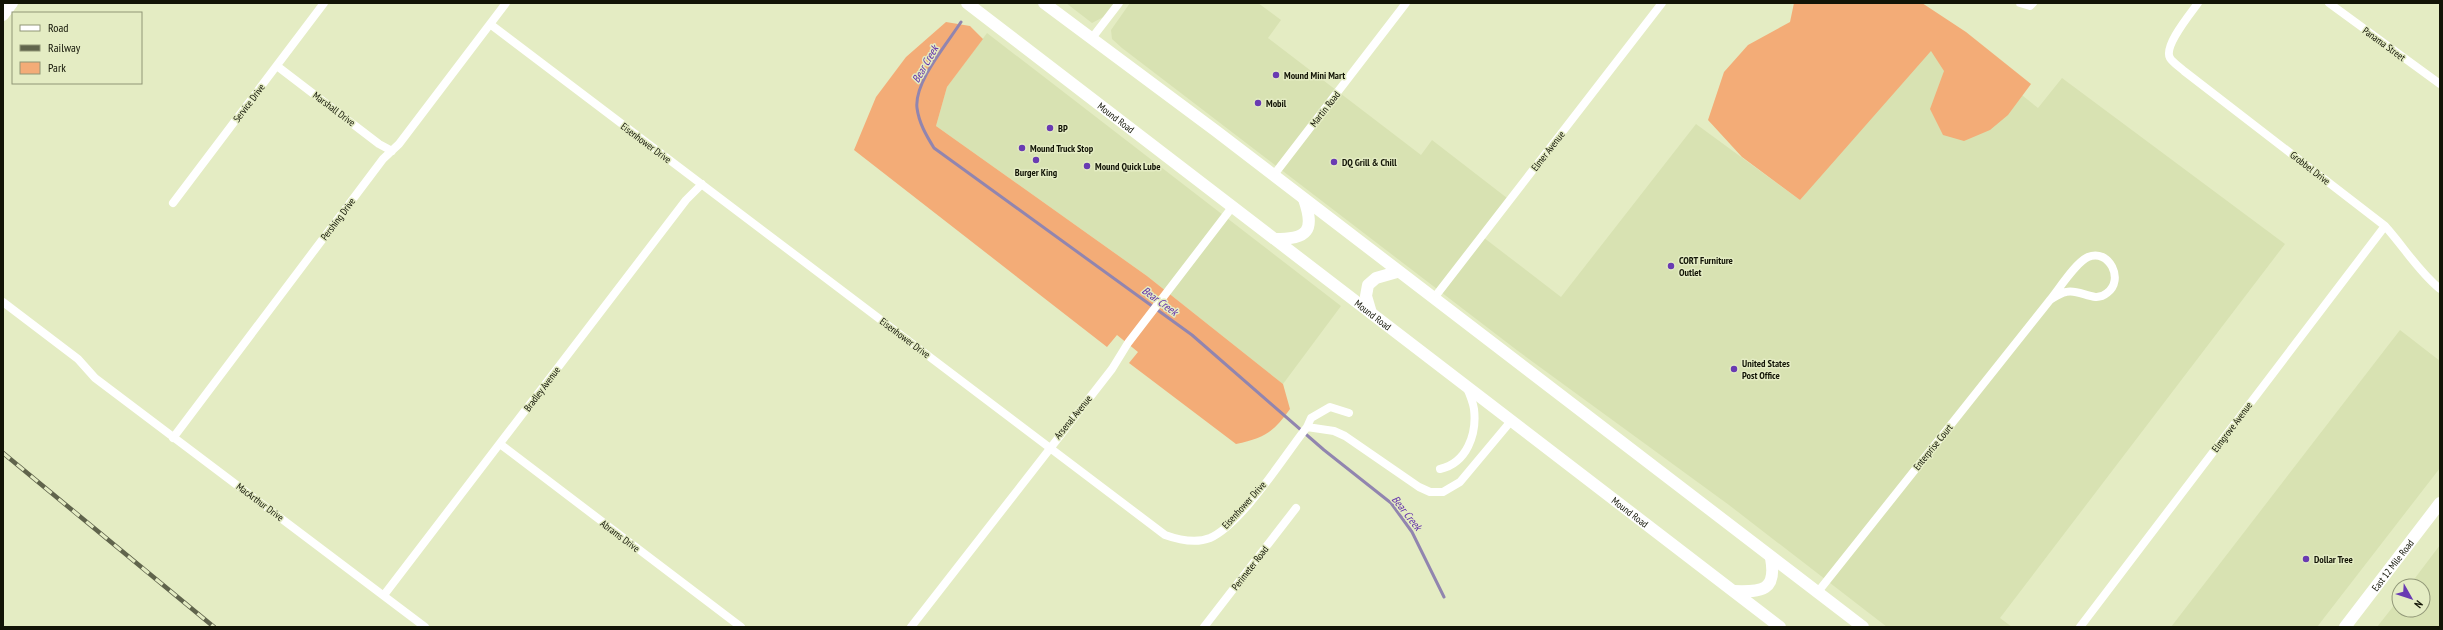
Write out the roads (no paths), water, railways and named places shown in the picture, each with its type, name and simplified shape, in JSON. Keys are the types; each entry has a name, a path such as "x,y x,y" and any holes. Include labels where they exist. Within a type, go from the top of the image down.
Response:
{"main road":[{"path":"3,14 12,3"},
{"name":"Mound Road","path":"967,3 1780,627"},
{"path":"1044,3 1434,298 1771,558 1863,627"},
{"path":"1048,3 1057,12"},
{"path":"1275,239 1291,239 1300,236 1306,230 1310,218 1304,199"},
{"path":"1371,313 1366,296 1368,284 1376,278 1398,272"},
{"name":"East 12 Mile Road","path":"2345,627 2440,503"},
{"path":"1734,591 1754,592 1766,588 1772,581 1774,573 1771,558"}],"street":[{"name":"Service Drive","path":"173,203 324,3"},
{"name":"Pershing Drive","path":"173,438 506,3"},
{"path":"1092,38 1119,3"},
{"name":"Martin Road","path":"1273,176 1406,3"},
{"name":"Elmer Avenue","path":"1434,298 1662,3"},
{"path":"2020,3 2031,4"},
{"name":"Grobbel Drive","path":"2198,3 2175,36 2169,51 2170,58 2184,71 2385,226 2403,246 2422,274 2440,289"},
{"name":"Panama Street","path":"2329,3 2440,84"},
{"name":"Eisenhower Drive","path":"490,24 1049,447 1156,530 1174,538 1188,541 1209,538 1226,527 1245,507 1307,427 1311,418 1324,409 1336,408 1349,413"},
{"name":"Marshall Drive","path":"277,66 379,144 392,151"},
{"name":"Bradley Avenue","path":"384,596 686,200 702,184"},
{"name":"Arsenal Avenue","path":"911,627 1049,447 1112,369 1151,312 1233,206"},
{"name":"Elmgrove Avenue","path":"2080,627 2385,226"},
{"name":"Enterprise Court","path":"1817,593 2050,300 2080,263 2090,256 2102,258 2114,270 2116,279 2113,287 2102,296 2092,297 2071,291 2050,300"},
{"name":"MacArthur Drive","path":"3,302 78,360 95,378 425,627"},
{"path":"84,377 95,378"},
{"path":"1440,469 1448,467 1459,460 1465,452 1474,429 1474,408 1467,387"},
{"path":"1307,427 1334,430 1419,487 1437,492 1449,490 1460,482 1511,421"},
{"name":"Abrams Drive","path":"500,444 741,627"},
{"name":"Perimeter Road","path":"1204,627 1296,508"}],"waterway":[{"name":"Bear Creek","path":"961,22 926,75 917,98 919,119 934,148 1192,335 1324,450 1391,503 1412,532 1444,597"}],"railway":[{"path":"3,453 214,627"}],"place":[{"name":"Mound Mini Mart","path":"1276,75"},
{"name":"Mobil","path":"1258,103"},
{"name":"BP","path":"1050,128"},
{"name":"Mound Truck Stop","path":"1022,148"},
{"name":"Burger King","path":"1036,160"},
{"name":"DQ Grill & Chill","path":"1334,162"},
{"name":"Mound Quick Lube","path":"1087,166"},
{"name":"CORT Furniture Outlet","path":"1671,266"},
{"name":"United States Post Office","path":"1734,369"},
{"name":"Dollar Tree","path":"2306,559"}]}
